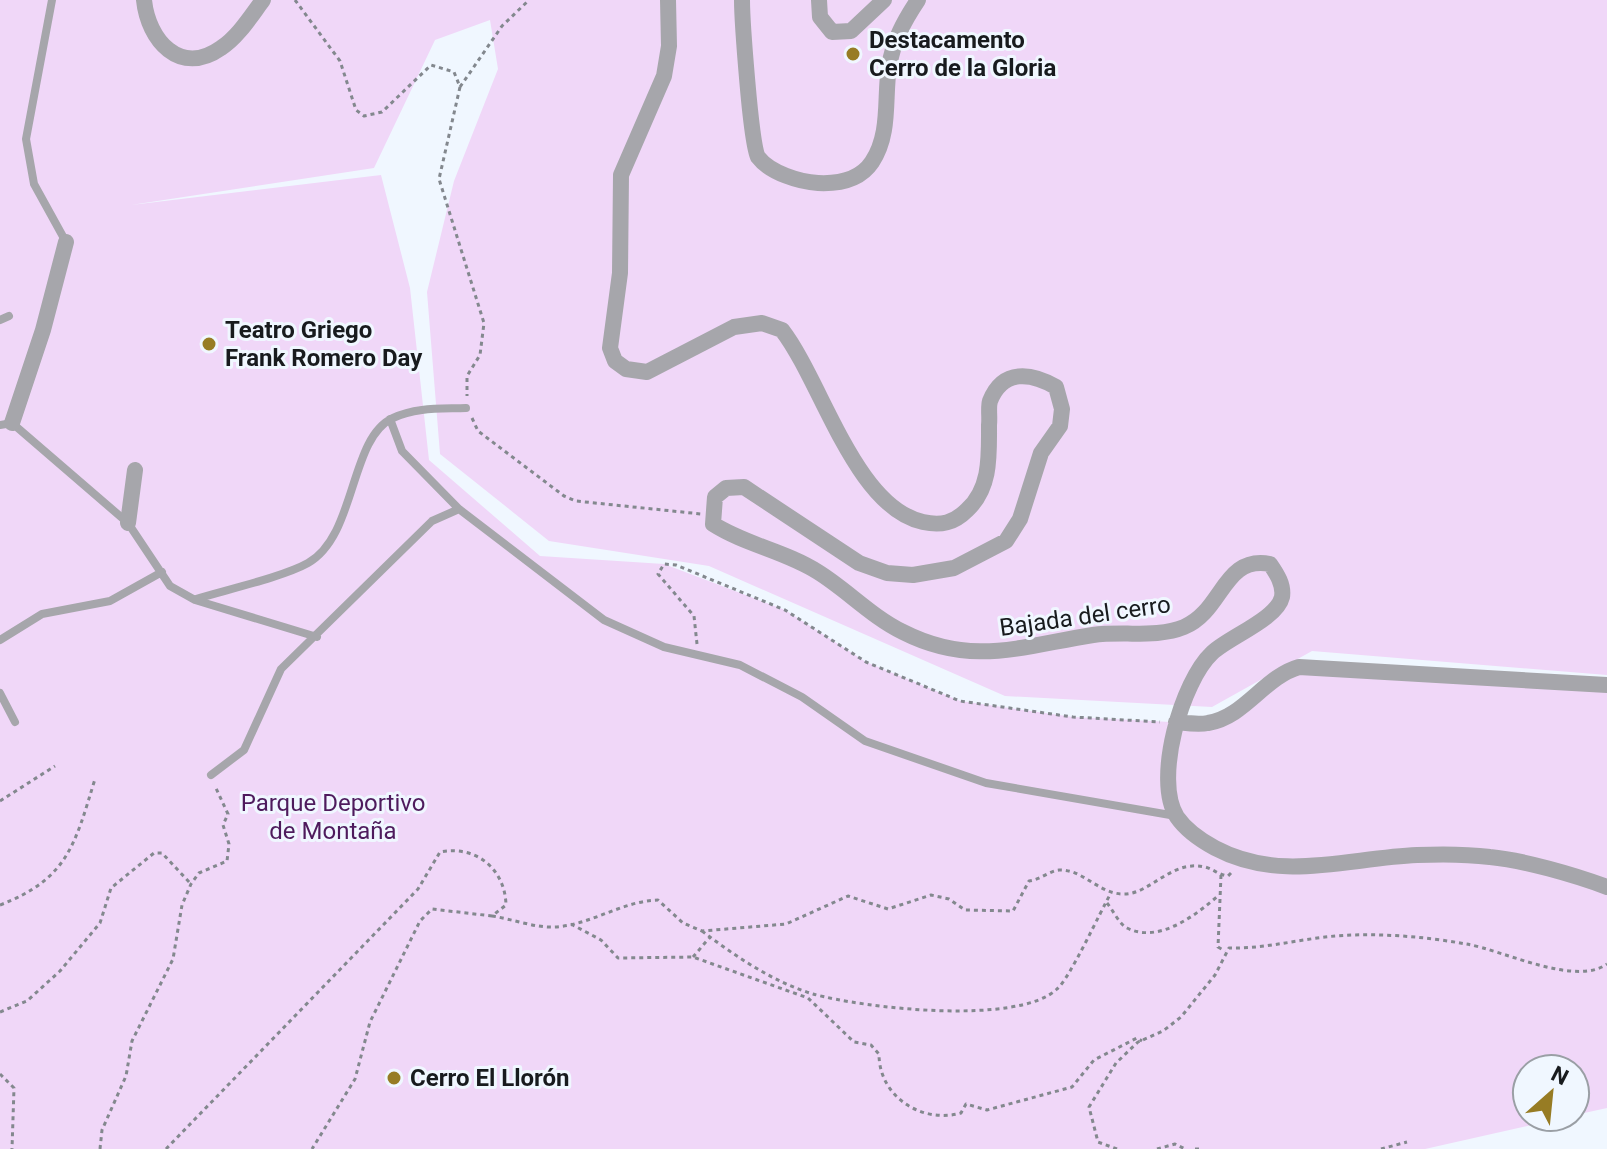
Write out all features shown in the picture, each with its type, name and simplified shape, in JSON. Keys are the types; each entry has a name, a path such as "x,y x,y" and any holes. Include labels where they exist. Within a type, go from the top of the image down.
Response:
{"street":[{"path":"144,0 146,20 163,48 183,56 203,55 221,48 263,0"},
{"path":"668,0 669,46 664,76 621,175 620,273 610,348 615,361 626,369 647,372 734,327 762,323 782,330 867,480 888,504 915,520 939,525 959,518 979,500 988,470 990,401 1003,384 1015,376 1035,375 1056,387 1062,409 1060,426 1041,453 1020,519 1006,541 954,568 913,575 887,573 859,563 744,487 726,488 715,497 713,515"},
{"path":"742,0 750,136 757,157 783,174 807,183 825,183 853,180 872,162 886,126 894,41 918,0"},
{"path":"819,0 820,17 832,32 851,31 884,0"},
{"path":"6,424 43,330 66,242"},
{"path":"128,523 135,470"},
{"name":"Bajada del cerro","path":"713,515 713,524 736,538 784,553 901,632 950,651 1000,654 1095,635 1181,629 1197,620 1215,602 1236,569 1254,561 1270,564 1280,578 1282,598 1272,615 1230,638 1197,669 1176,722 1168,780 1177,817"},
{"path":"1176,722 1209,724 1242,706 1280,672 1299,667 1607,685"},
{"path":"1177,817 1201,840 1239,860 1287,868 1416,855 1491,857 1607,887"}],"lane":[{"path":"52,0 26,139 34,184 66,242"},
{"path":"195,600 309,563 341,527 355,476 380,428 390,419 414,410 466,408"},
{"path":"390,419 402,451 459,509 604,620 664,647 752,671 802,697 865,741 986,783 1177,817"},
{"path":"6,424 128,523 170,586 195,600 317,637"},
{"path":"211,775 244,750 281,669 317,637 375,573 432,521 459,509"},
{"path":"0,640 42,614 110,601 162,572"},
{"path":"0,693 15,722"}],"path":[{"path":"295,0 340,61 356,110 364,116 382,112 431,65 454,72 460,87"},
{"path":"529,0 502,26 460,87 439,179 484,323 480,355 467,376 466,408 478,431 564,496 576,501 713,515"},
{"path":"698,655 694,616 658,574 664,564 676,565 785,610 866,662 960,701 1073,717 1176,722"},
{"path":"0,801 55,766"},
{"path":"100,1149 102,1130 126,1076 132,1041 173,959 182,905 191,884 199,873 227,861 229,844 223,825 228,814 211,775"},
{"path":"0,905 28,894 60,868 79,830 95,779"},
{"path":"166,1149 418,889 440,852 458,848 471,852 496,872 506,890 506,905 492,916"},
{"path":"0,1012 27,1001 60,971 100,923 111,888 154,853 162,853 191,884"},
{"path":"702,931 786,924 848,896 888,909 931,895 949,899 965,910 1013,911 1029,881 1059,870 1080,876 1111,893 1138,892 1154,879 1179,869 1204,867 1221,875 1231,874 1239,860"},
{"path":"1221,875 1216,932 1218,947 1225,951"},
{"path":"312,1149 355,1079 370,1022 420,921 432,909 553,927 638,901 658,900 683,923 702,931 745,962 812,994 896,1008 1011,1009 1057,990 1111,893"},
{"path":"1106,901 1125,927 1153,934 1199,913 1219,895"},
{"path":"571,924 601,940 618,958 693,957 808,998 854,1042 871,1045 879,1054 879,1068 885,1080 904,1106 949,1117 961,1113 966,1104 987,1110 1072,1087 1094,1060 1110,1049 1137,1038 1142,1041"},
{"path":"1117,1149 1098,1142 1089,1107 1116,1063 1142,1041 1181,1017 1215,975 1229,948 1246,951 1278,941 1293,943 1324,937 1379,936 1469,944 1492,953 1577,973 1607,964"},
{"path":"693,957 710,937"},
{"path":"808,998 812,994"},
{"path":"0,1074 14,1088 12,1149"},
{"path":"1381,1149 1407,1142"},
{"path":"1157,1149 1175,1144 1185,1149"},
{"path":"1195,1149 1202,1149"}],"green space":[{"name":"Parque Deportivo de Montaña","path":"0,0 1607,0 1607,675 1312,651 1212,707 1005,696 709,566 549,541 440,454 427,292 454,181 498,69 490,20 435,40 374,168 131,205 381,175 410,288 429,460 540,556 664,564 785,610 866,662 960,701 1073,717 1209,724 1299,667 1607,683 1607,1108 1591,1112 1591,1053 1511,1053 1511,1130 1425,1149 0,1149"}],"place":[{"name":"Destacamento Cerro de la Gloria","path":"853,54"},
{"name":"Teatro Griego Frank Romero Day","path":"209,344"},
{"name":"Cerro El Llorón","path":"394,1078"}]}
